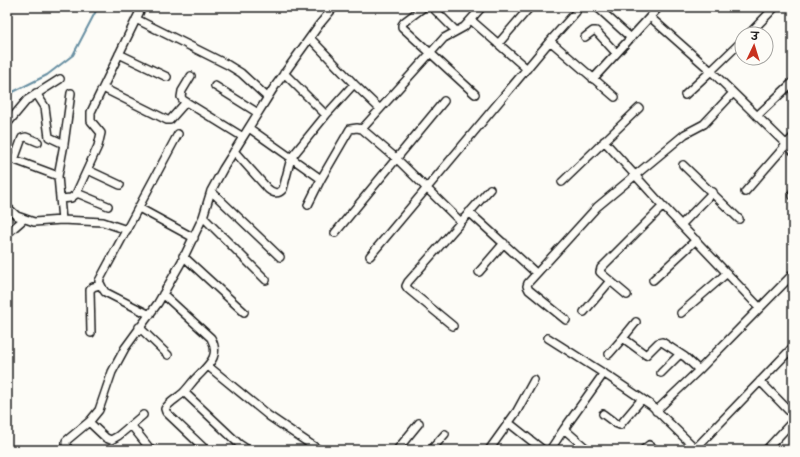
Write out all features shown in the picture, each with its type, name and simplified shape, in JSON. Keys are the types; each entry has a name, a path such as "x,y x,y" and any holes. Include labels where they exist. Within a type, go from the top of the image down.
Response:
{"street":[{"path":"60,199 71,198 77,193 88,170 98,146 101,133 91,121 91,112 142,7"},
{"path":"69,450 66,441 89,422 99,410 112,372 125,348 139,327 150,315 194,238 203,217 211,191 223,169 267,97 333,7"},
{"path":"424,7 404,22 402,25 404,29 475,94"},
{"path":"432,7 456,32"},
{"path":"362,129 447,35 456,32 464,26 482,7"},
{"path":"498,44 530,7"},
{"path":"597,7 631,38"},
{"path":"648,7 655,12 711,72 793,151"},
{"path":"756,26 775,7"},
{"path":"370,256 426,187 576,12"},
{"path":"593,80 655,12"},
{"path":"136,19 228,65 241,73 267,97"},
{"path":"471,20 527,69"},
{"path":"585,37 592,31 596,31 616,53"},
{"path":"310,38 380,109"},
{"path":"550,41 593,80 615,97"},
{"path":"685,95 734,49"},
{"path":"119,54 167,77"},
{"path":"284,73 326,115"},
{"path":"191,76 181,94 181,97 186,102 243,137"},
{"path":"7,124 24,102 60,79"},
{"path":"757,116 793,82"},
{"path":"234,152 268,189 273,193 280,192 283,189 291,158 326,115 354,84"},
{"path":"215,86 258,113"},
{"path":"103,88 167,120 170,120 186,102"},
{"path":"36,93 45,107 49,137 64,144"},
{"path":"62,220 58,176 71,93"},
{"path":"566,320 528,289 528,283 589,214 685,134 704,124 733,93"},
{"path":"335,234 444,101"},
{"path":"562,182 639,108"},
{"path":"248,128 320,179"},
{"path":"308,205 320,179 350,129 357,128 362,129 397,159 461,222"},
{"path":"150,315 105,292 100,285 100,281 178,134"},
{"path":"38,142 26,137 22,138 10,159 58,176"},
{"path":"745,192 793,137"},
{"path":"604,141 634,175 760,308"},
{"path":"683,165 713,192 739,220"},
{"path":"88,170 120,185"},
{"path":"453,326 406,286 490,189"},
{"path":"211,191 280,257"},
{"path":"681,225 713,192"},
{"path":"77,193 108,206"},
{"path":"627,295 600,272 601,268 663,206"},
{"path":"7,207 17,216 34,222 62,220 107,222 127,230"},
{"path":"139,208 194,238"},
{"path":"469,212 536,273"},
{"path":"203,217 266,280"},
{"path":"7,234 24,219"},
{"path":"653,280 696,240"},
{"path":"479,272 504,243"},
{"path":"183,256 244,312"},
{"path":"681,313 727,272"},
{"path":"656,411 699,370 793,274"},
{"path":"584,312 610,281"},
{"path":"91,333 90,290 93,287 100,285"},
{"path":"163,294 211,338 215,350 214,356 208,366 184,392 166,408 166,412 206,450"},
{"path":"609,354 636,322"},
{"path":"139,327 168,355"},
{"path":"548,338 642,399 695,449 793,347"},
{"path":"623,338 646,355 660,342 690,361 699,370"},
{"path":"661,373 680,354"},
{"path":"208,366 269,416 319,450"},
{"path":"550,450 604,373"},
{"path":"489,450 509,423 534,380"},
{"path":"760,381 793,415"},
{"path":"184,392 243,449"},
{"path":"603,414 620,425 642,399"},
{"path":"89,422 106,438 111,440 143,415"},
{"path":"766,450 793,421"},
{"path":"509,423 543,450"},
{"path":"397,450 418,424"},
{"path":"131,425 151,450"},
{"path":"564,429 588,450"},
{"path":"431,450 445,434"},
{"path":"643,450 649,446 656,450"}],"waterway":[{"path":"7,95 47,75 73,55 98,7"}]}
